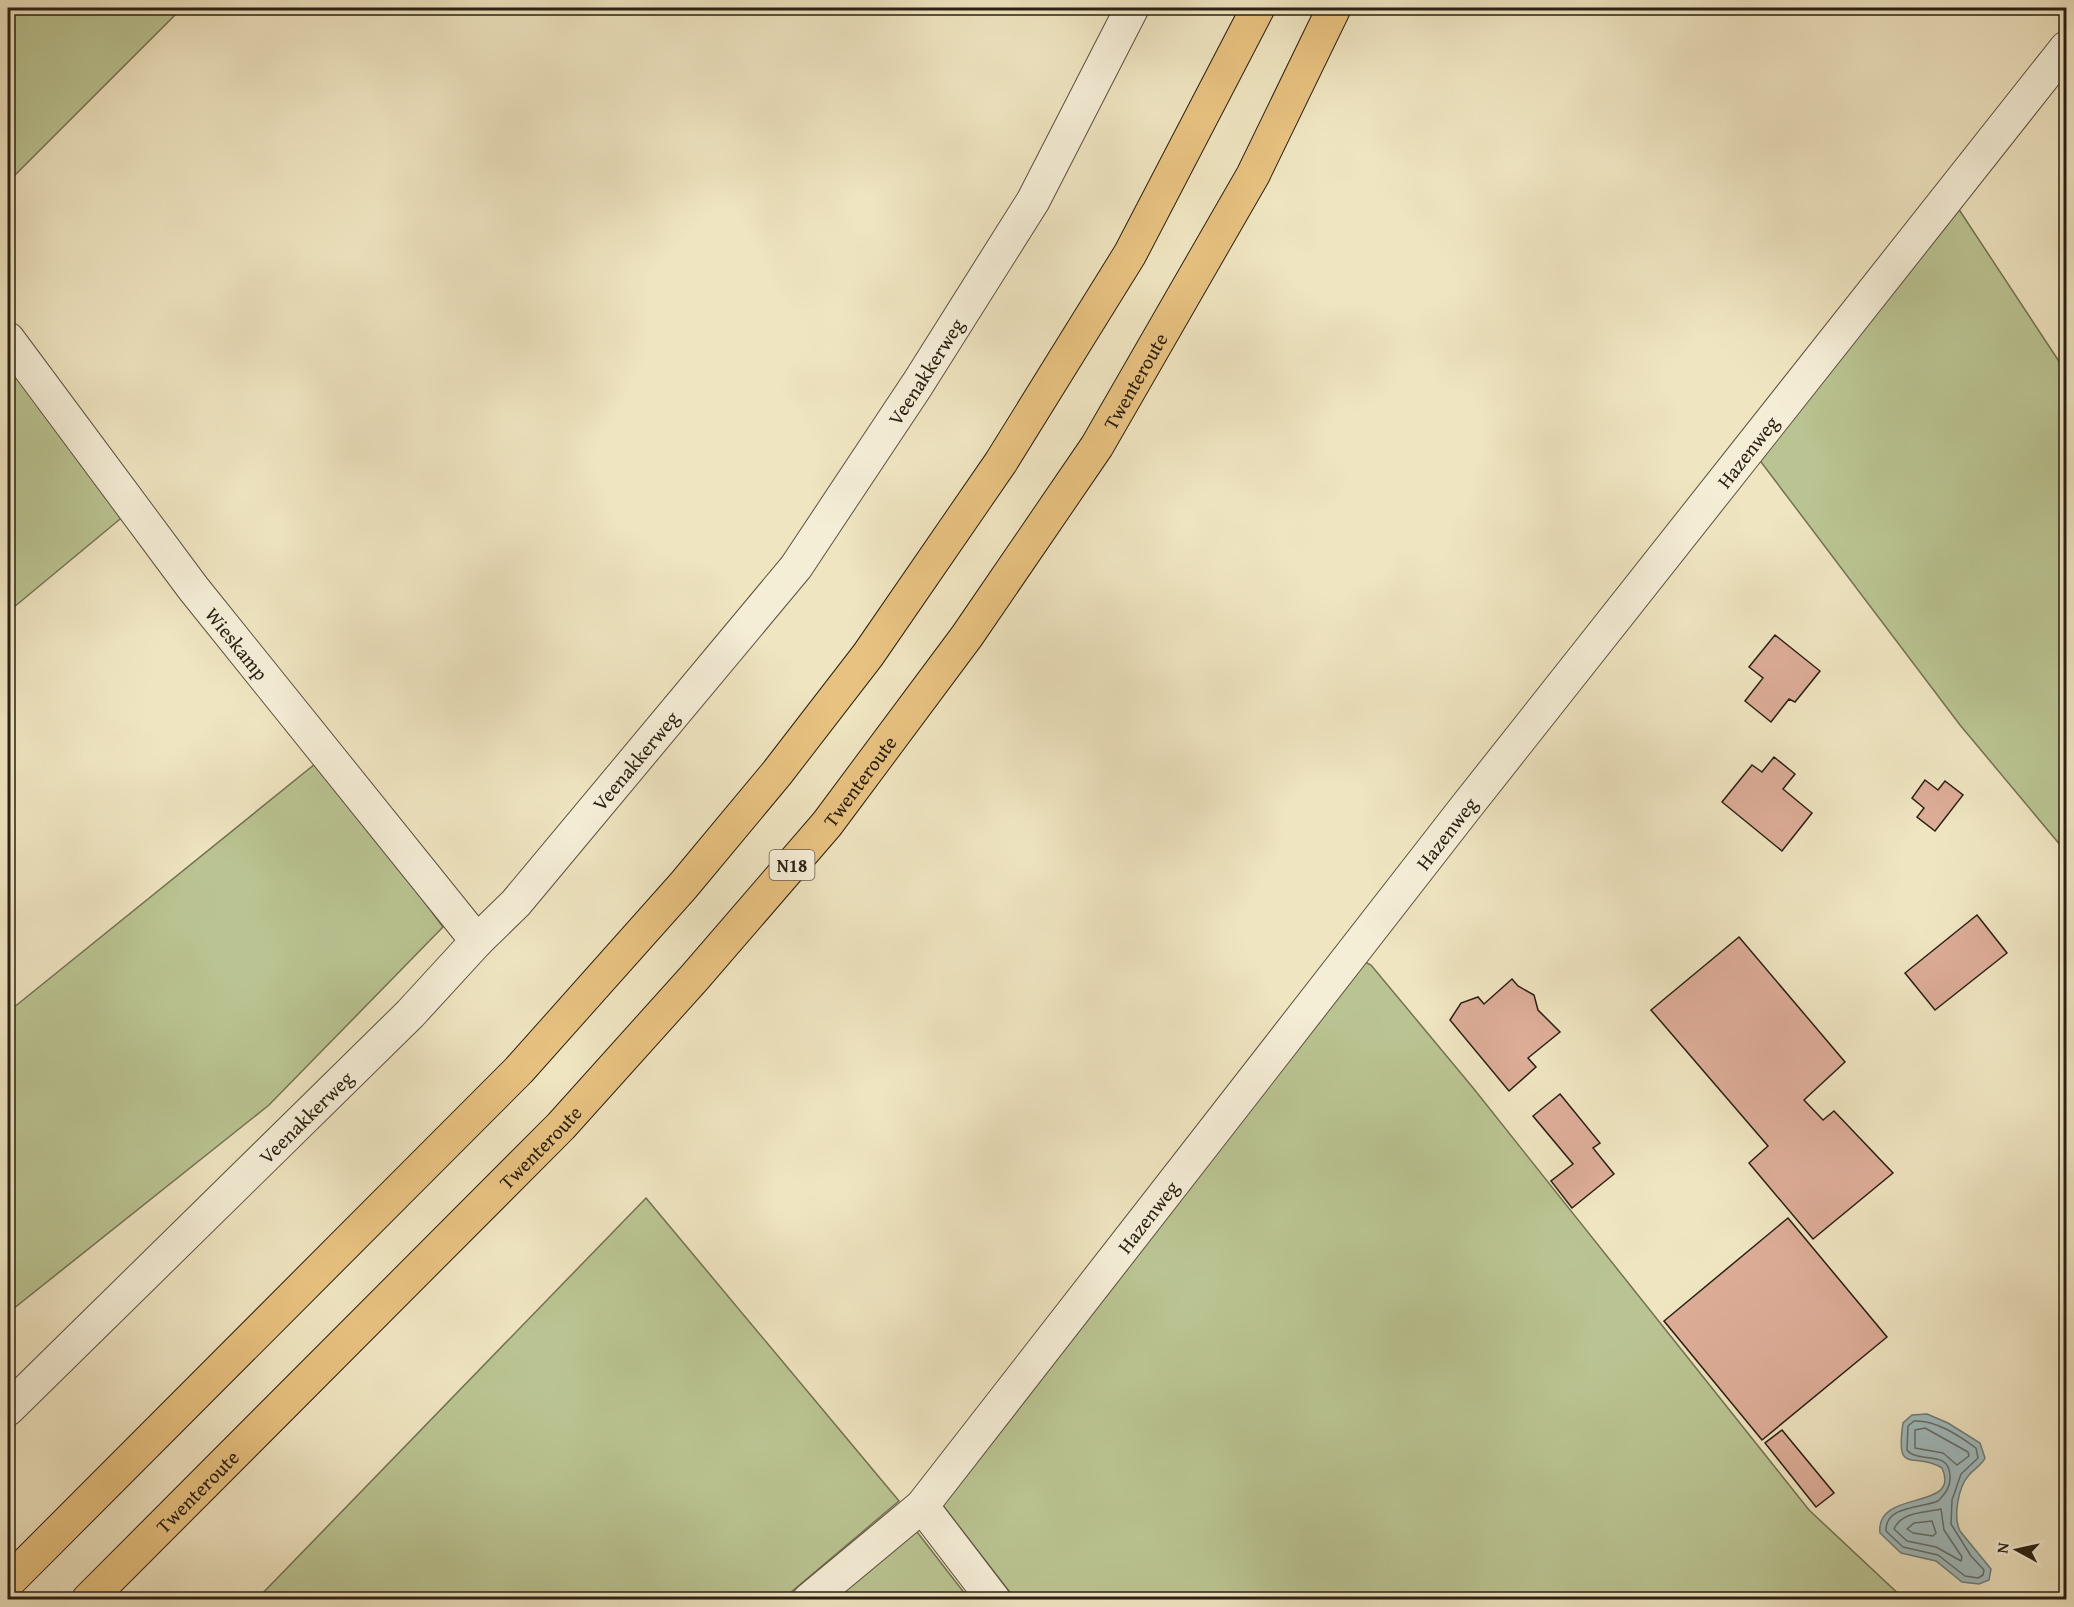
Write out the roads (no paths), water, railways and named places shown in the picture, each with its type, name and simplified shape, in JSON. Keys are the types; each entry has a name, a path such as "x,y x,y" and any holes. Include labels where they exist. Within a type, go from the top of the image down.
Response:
{"highway":[{"path":"8,1582 519,1070 683,886 777,773 868,655 1001,462 1130,254 1258,8"},
{"name":"Twenteroute","path":"88,1599 561,1126 695,977 827,824 966,636 1097,446 1253,175 1334,8"}],"street":[{"name":"Veenakkerweg","path":"8,1409 402,1023 477,941 516,903 796,567 917,385 1033,201 1132,8"},
{"name":"Hazenweg","path":"809,1599 922,1506 1466,807 2067,48"},
{"name":"Wieskamp","path":"8,339 193,588 477,941"},
{"path":"922,1506 994,1599"}],"water":[{"path":"1927,1414 1948,1423 1980,1443 1985,1458 1965,1480 1959,1494 1957,1510 1960,1531 1991,1569 1989,1580 1979,1584 1962,1582 1936,1561 1901,1553 1880,1533 1882,1519 1890,1510 1930,1496 1940,1490 1945,1482 1942,1468 1932,1463 1904,1457 1902,1451 1903,1423 1912,1415"}]}
